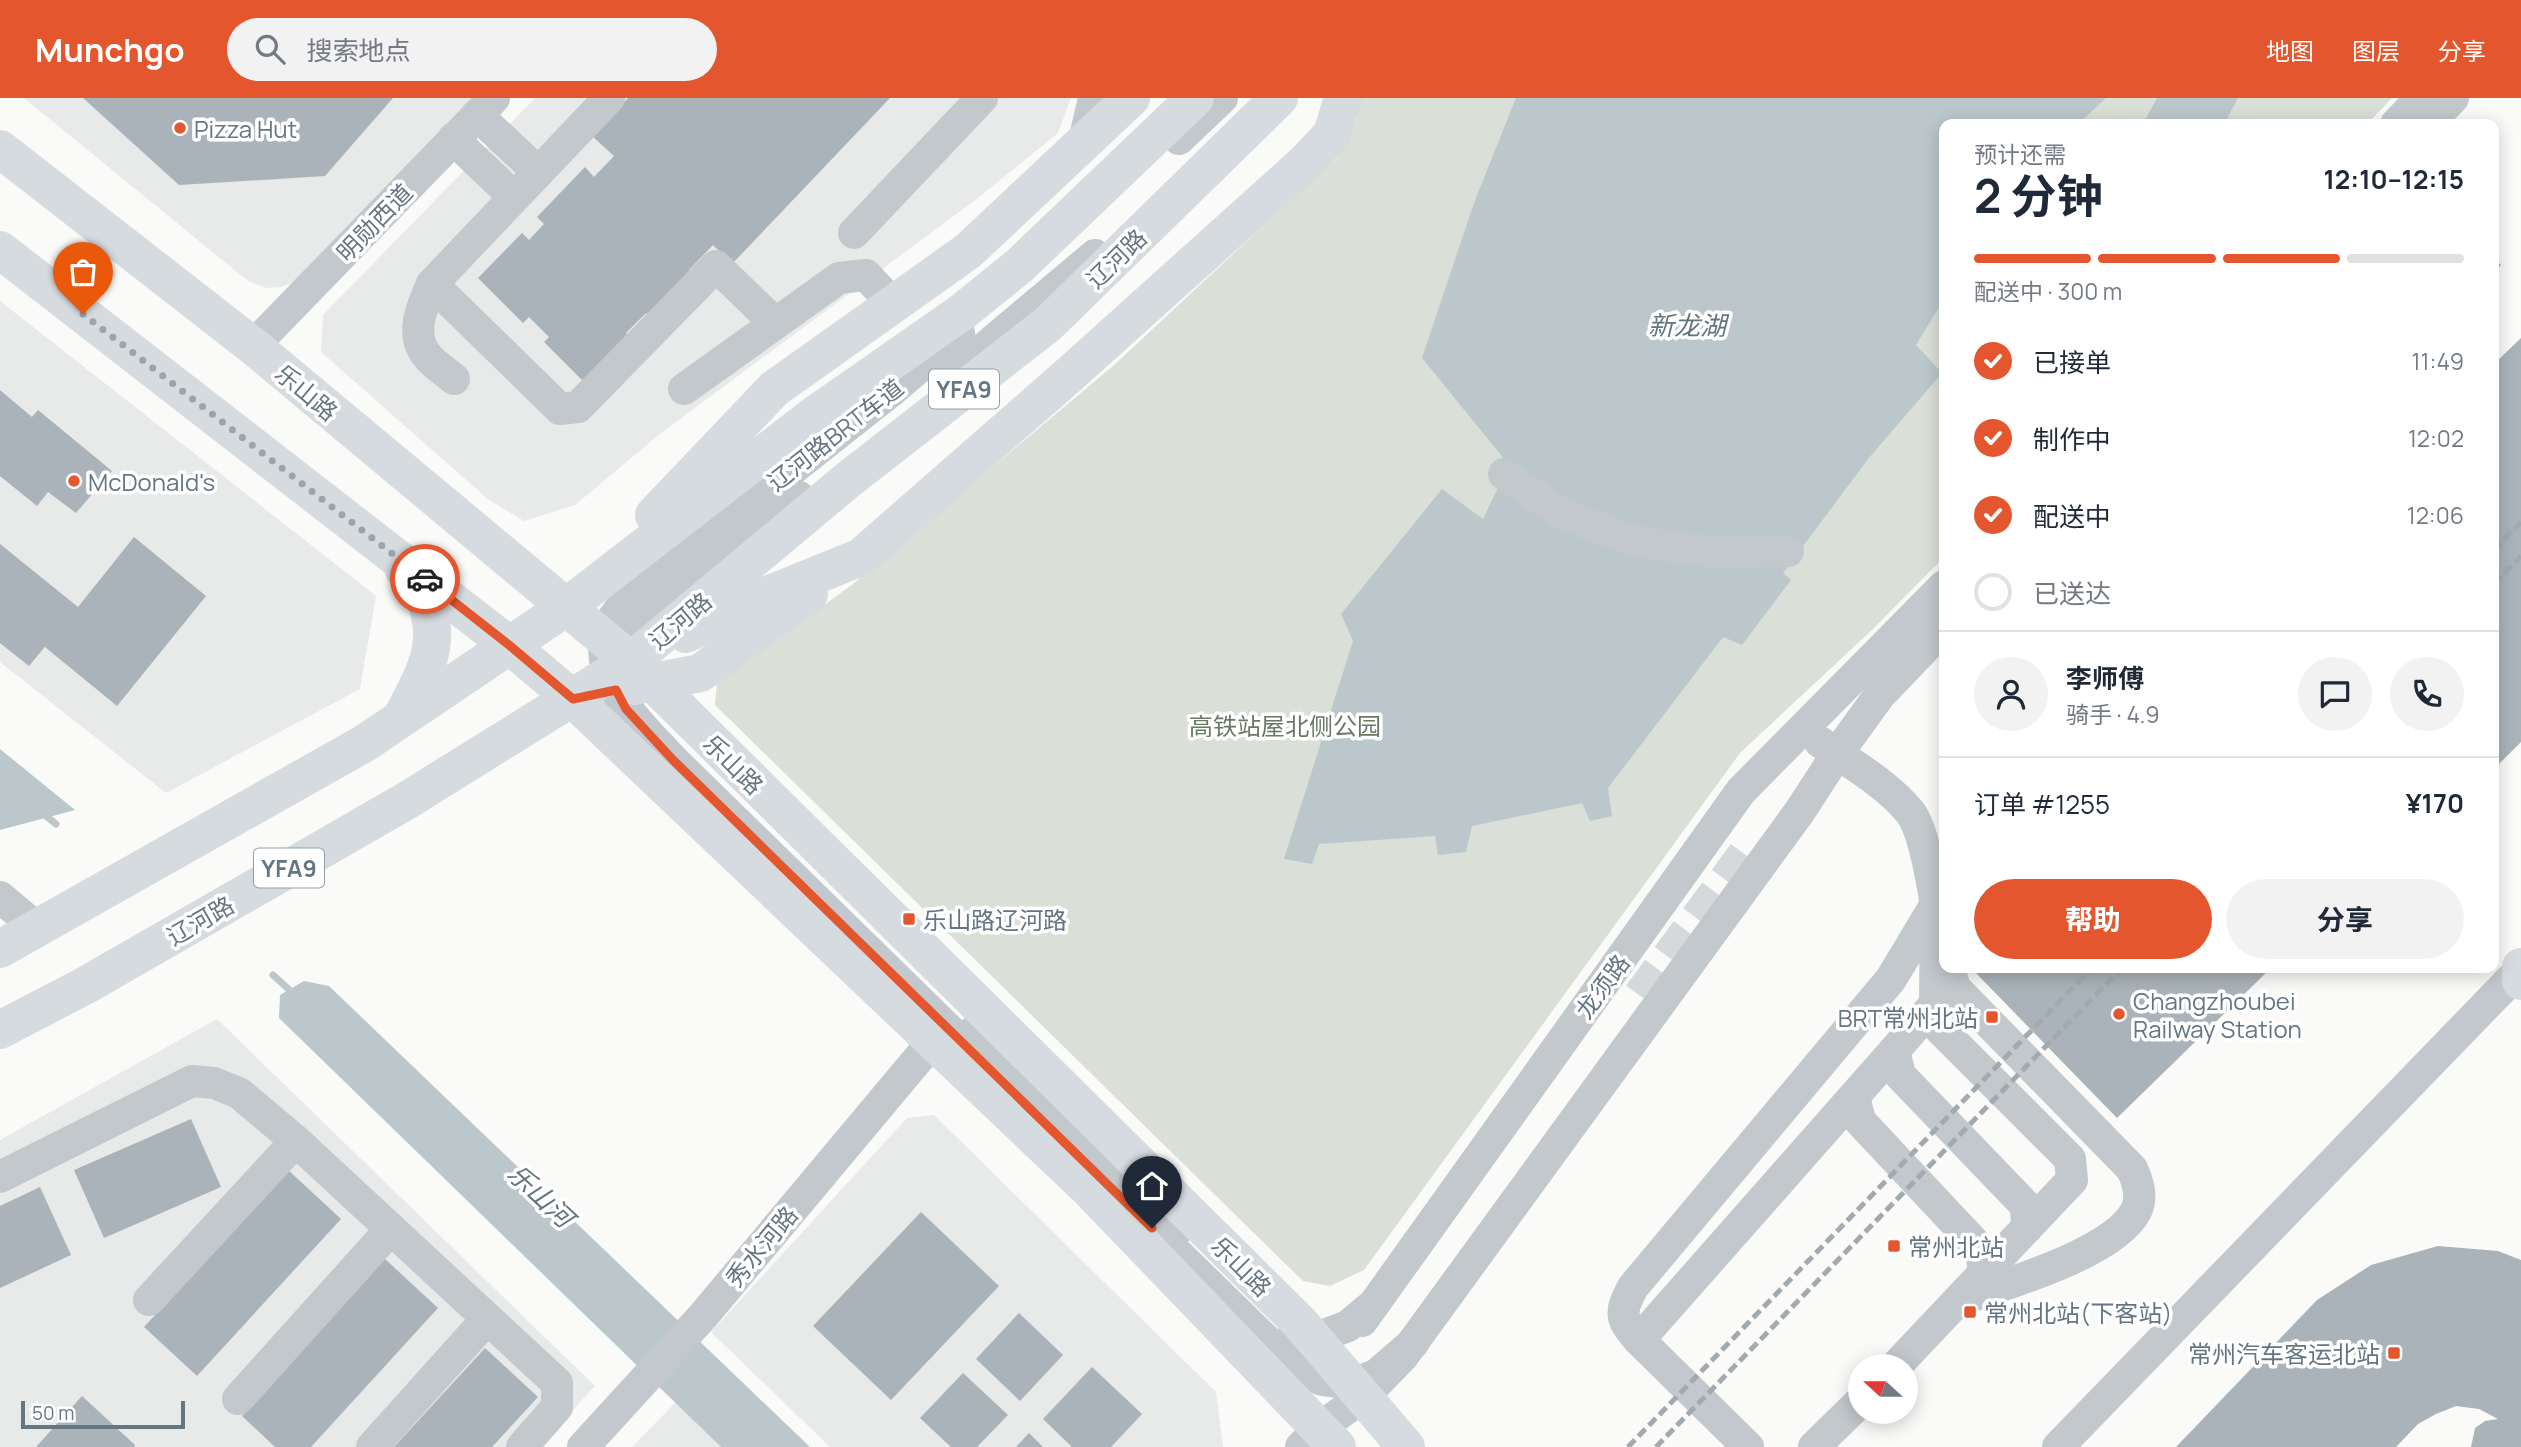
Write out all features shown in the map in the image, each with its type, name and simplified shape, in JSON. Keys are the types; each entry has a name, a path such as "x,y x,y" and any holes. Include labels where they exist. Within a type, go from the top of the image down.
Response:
{"main road":[{"path":"565,608 774,389 968,251 1083,146 1130,98"},
{"name":"YFA9","path":"0,949 365,743 565,608 813,416 962,312 1019,266 1195,98"},
{"name":"辽河路","path":"0,1030 88,984 383,814 573,699 627,680 849,479 1048,324 1279,98"},
{"path":"627,680 760,598 861,557 1306,162 1332,134 1343,98"},
{"name":"乐山路","path":"0,149 253,346 565,608 627,680 1340,1373 1406,1447"},
{"path":"0,250 509,645 573,699 1090,1190 1319,1441"},
{"path":"390,552 424,596 433,633 429,663 403,717"}],"street":[{"path":"454,379 424,352 418,331 420,309 432,284 609,98"},
{"path":"854,233 982,98"},
{"path":"1083,146 1094,98"},
{"name":"辽河路BRT车道","path":"627,680 611,621 627,600 890,392 1143,174 1222,98"},
{"name":"辽河路BRT车道","path":"627,680 635,641 649,617 955,374 1115,239 1257,98"},
{"path":"2401,119 2421,98"},
{"path":"2433,119 2453,98"},
{"path":"485,107 538,172"},
{"name":"明勋西道","path":"253,346 485,107"},
{"path":"453,139 514,197"},
{"path":"432,284 559,409 578,407 716,266 775,323"},
{"path":"684,389 839,278 866,275 885,310"},
{"path":"1504,474 1559,512 1633,541 1710,552 1788,551"},
{"name":"龙须路","path":"1319,1441 1354,1332 1741,792 1939,591"},
{"name":"龙须路","path":"1340,1373 1403,1356 1800,811 1879,696 1939,633"},
{"path":"1802,729 1884,787 1912,814 1923,846 1939,917"},
{"path":"0,897 38,929"},
{"path":"1907,1354 2061,1192 2059,1169 1928,1039 1936,904"},
{"path":"1748,1447 1639,1340 1624,1323 1623,1307 1633,1287 1891,979 1936,904"},
{"path":"1952,973 1955,988 2132,1169 2140,1187 2137,1210 2116,1233 2062,1264 1959,1300"},
{"path":"2058,1447 2521,973"},
{"path":"1340,1373 1390,1339 1639,995"},
{"path":"1639,1340 1929,1011"},
{"name":"秀水河路","path":"583,1447 703,1316 934,1040"},
{"path":"1889,1057 1900,1075 2026,1206 2022,1233"},
{"path":"0,1177 192,1081 214,1083 239,1093 296,1141 557,1383 557,1408 522,1447"},
{"path":"1854,1097 1860,1121 1981,1250 1984,1275"},
{"path":"149,1300 296,1141"},
{"path":"238,1399 391,1229"},
{"path":"372,1447 487,1319"},
{"path":"1814,1447 1848,1414"}],"shaded area":[{"path":"24,98 475,98 299,281 266,288 248,281"},
{"path":"535,98 1071,98 1058,133 978,198 661,433 575,505 524,521 489,500 321,352 323,315"},
{"path":"0,301 376,596 360,689 166,793 0,662"},
{"path":"217,1019 595,1386 539,1447 0,1447 0,1140"},
{"path":"934,1115 1216,1392 1223,1447 830,1447 711,1332 907,1118"},
{"path":"676,1402 721,1447 632,1447"}],"green space":[{"name":"高铁站屋北侧公园","path":"1358,98 2392,98 2372,119 1939,119 1939,562 1873,629 1740,753 1364,1270 1330,1286 1303,1281 715,705 717,683 853,584 1113,366 1336,158 1356,123"}],"water":[{"name":"新龙湖","path":"1516,98 2106,98 2083,119 1939,119 1939,307 1916,345 1939,370 1939,376 1868,459 1783,573 1791,580 1742,645 1723,637 1608,788 1612,816 1590,821 1582,803 1472,826 1466,852 1438,855 1435,836 1319,844 1312,864 1284,859 1353,641 1341,614 1442,489 1483,519 1509,465 1422,358 1474,203"},
{"path":"2157,98 2238,98 2227,119 2146,119"},
{"path":"0,749 75,810 0,830"},
{"path":"304,981 329,986 810,1447 721,1447 279,1018 280,995"}],"building":[{"path":"83,98 393,98 325,176 179,185"},
{"path":"628,98 890,98 732,264 713,245 689,270 697,277 654,321 646,313 626,333 634,341 589,387 544,342 549,337 529,317 523,323 478,278 522,233 529,240 544,224 537,217 585,167 594,177 614,156 592,136"},
{"path":"2521,338 2521,742 2499,764 2499,359"},
{"path":"0,390 32,417 38,410 112,471 76,513 48,492 37,506 0,476"},
{"path":"134,537 206,596 117,706 45,647 53,637 29,666 0,643 0,544 78,607"},
{"name":"Changzhoubei Railway Station","path":"1976,973 2266,973 2117,1118"},
{"path":"191,1119 221,1187 104,1238 74,1170"},
{"path":"288,1170 341,1219 197,1376 144,1327"},
{"path":"40,1187 71,1255 0,1288 0,1206"},
{"path":"921,1212 999,1286 891,1400 813,1326"},
{"name":"常州汽车客运北站","path":"2438,1246 2498,1251 2521,1260 2521,1447 2471,1447 2475,1428 2485,1421 2498,1419 2479,1409 2456,1406 2418,1424 2396,1447 2176,1447 2317,1300 2371,1265"},
{"path":"385,1259 438,1308 311,1447 275,1447 242,1416"},
{"path":"1019,1313 1063,1355 1020,1401 976,1359"},
{"path":"485,1348 538,1397 492,1447 394,1447"},
{"path":"1092,1367 1142,1414 1111,1447 1072,1447 1043,1419"},
{"path":"963,1373 1008,1415 977,1447 951,1447 920,1418"},
{"path":"82,1396 135,1445 134,1447 36,1447"},
{"path":"1029,1433 1043,1447 1016,1447"}],"waterway":[{"name":"乐山河","path":"41,812 56,824"},
{"name":"乐山河","path":"273,975 296,996"}],"tunnel":[{"path":"1639,995 1753,841"}],"railway":[{"path":"2499,545 2521,522"},
{"path":"2499,579 2521,556"},
{"path":"1628,1447 2087,973"},
{"path":"1656,1447 2117,973"}],"way so far":[{"path":"83,314 425,579"}],"place":[{"name":"Pizza Hut","path":"180,128"},
{"name":"McDonald's","path":"74,481"},
{"name":"乐山路辽河路","path":"909,919"},
{"name":"Changzhoubei Railway Station","path":"2119,1014"},
{"name":"BRT常州北站","path":"1992,1017"},
{"name":"常州北站","path":"1894,1246"},
{"name":"常州北站(下客站)","path":"1970,1312"},
{"name":"常州汽车客运北站","path":"2394,1353"}],"route":[{"path":"425,579 573,699 616,690 626,709 673,760 1152,1228"}]}
